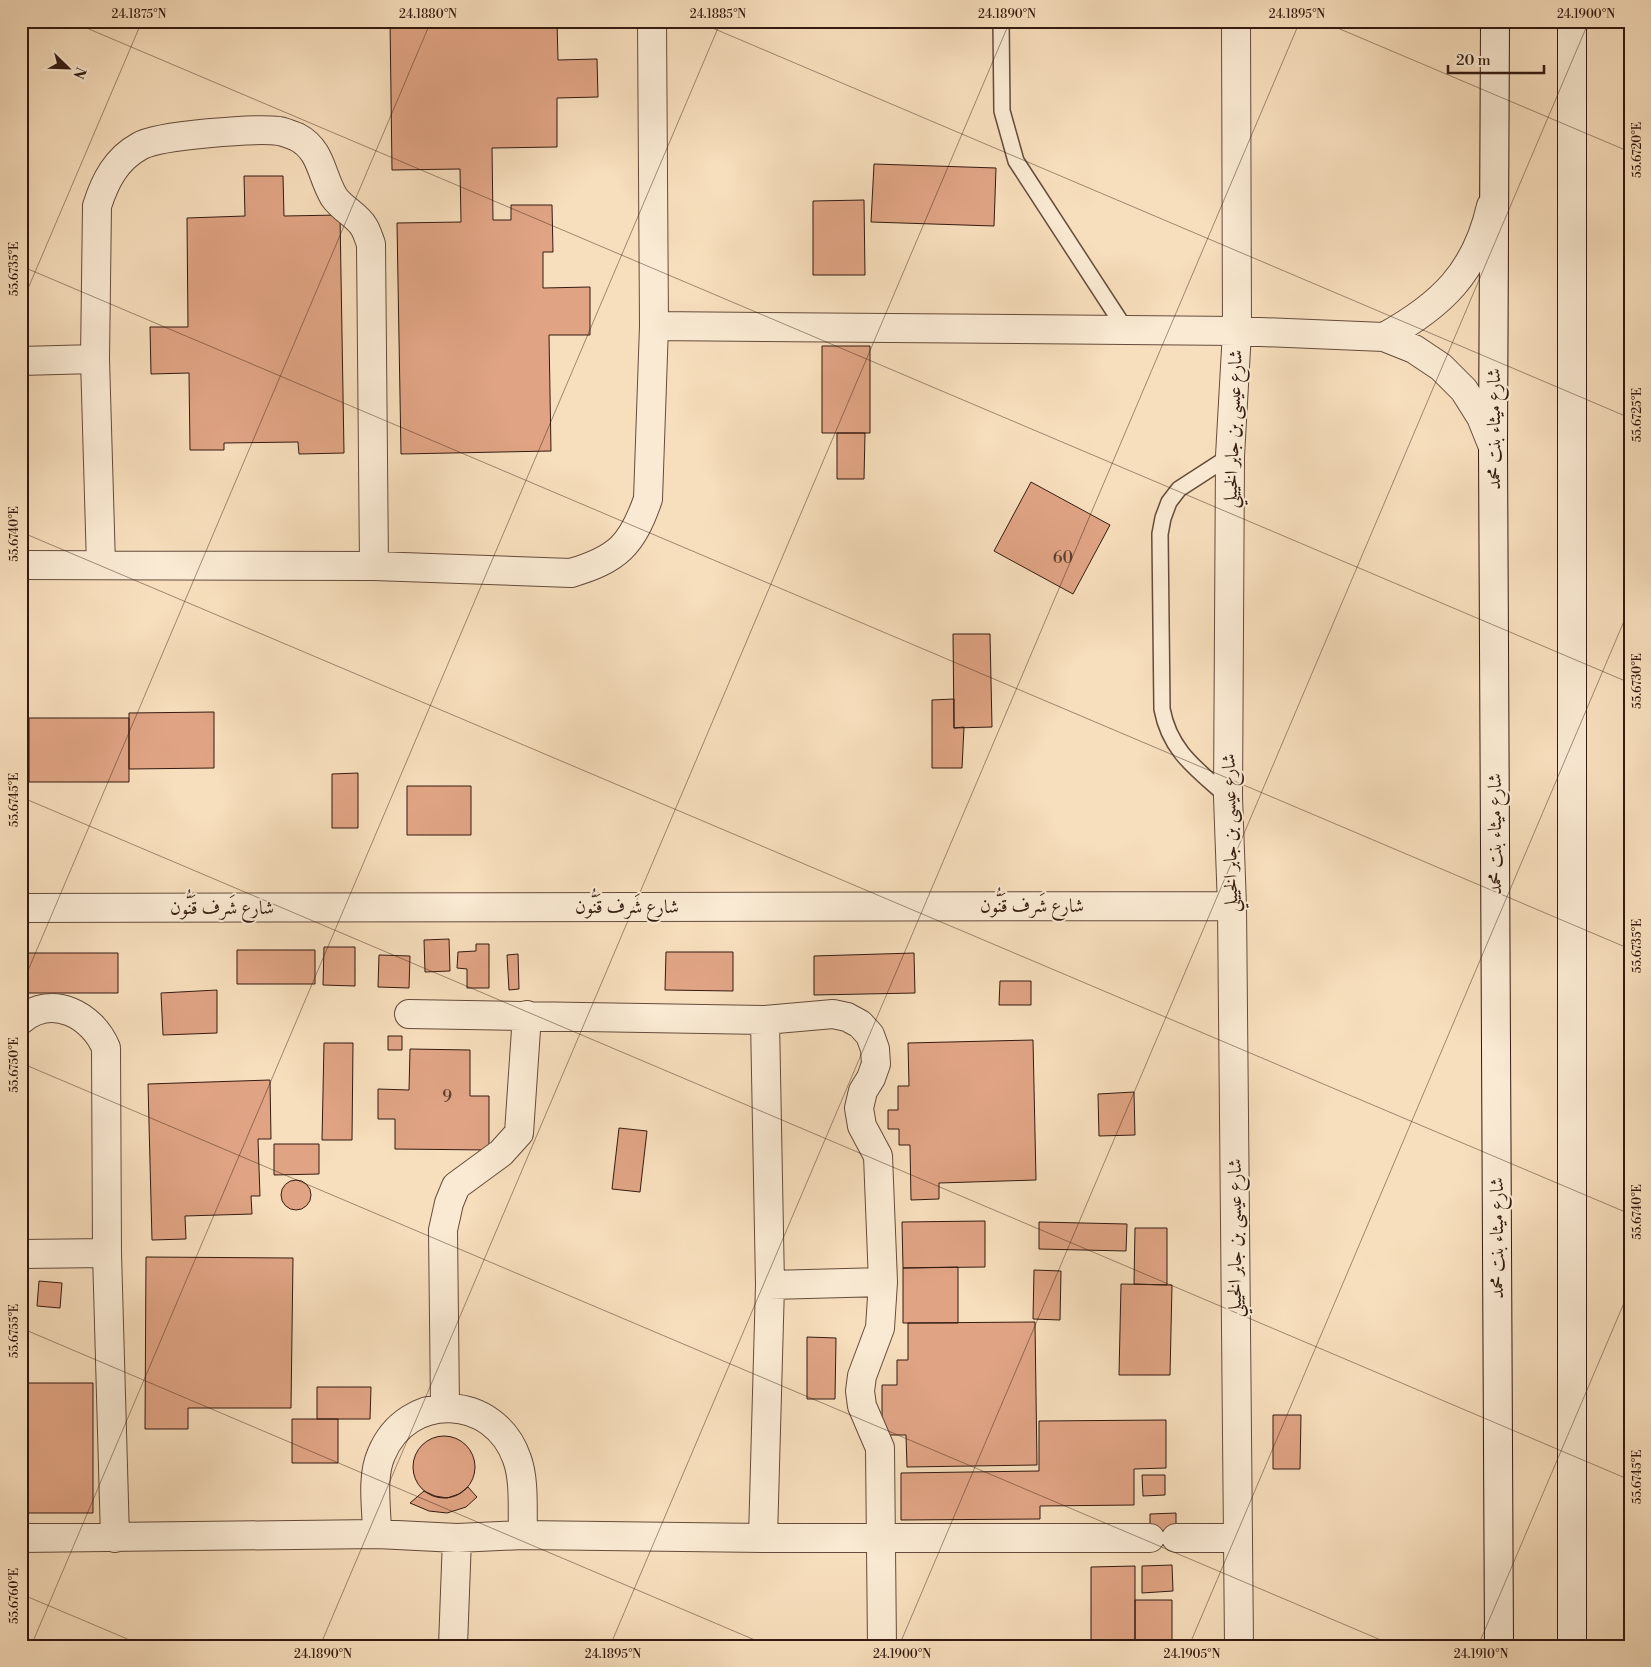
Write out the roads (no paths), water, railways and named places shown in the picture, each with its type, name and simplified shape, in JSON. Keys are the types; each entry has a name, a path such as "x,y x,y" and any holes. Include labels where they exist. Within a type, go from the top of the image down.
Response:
{"street":[{"path":"21,566 374,566 571,573 598,565 622,549 638,526 648,498 654,326 652,21"},
{"name":"شارع عيسى بن جابر الخييلي","path":"1236,21 1237,331 1230,456 1228,797 1232,906 1239,1646"},
{"name":"شارع ميثاء بنت محمد","path":"1495,21 1493,447 1499,1646"},
{"path":"1572,21 1572,1646"},
{"path":"101,565 95,359 97,206 105,182 119,161 140,145 164,138 280,131 298,138 312,149 322,164 327,185 336,199 364,226 371,244 374,566"},
{"path":"1384,337 1418,318 1446,293 1464,270 1486,228 1495,191"},
{"path":"654,326 1237,331 1384,337 1414,349 1441,367 1464,390 1481,417 1493,447"},
{"path":"21,361 95,359"},
{"name":"شارع شَرف قَنُّون","path":"21,908 1232,906"},
{"path":"21,1020 37,1011 50,1009 65,1010 91,1023 100,1035 106,1048 107,1252 114,1538"},
{"path":"408,1014 765,1020 833,1014 848,1017 860,1024 870,1035 875,1049 876,1064 871,1078 863,1091 860,1108 862,1126 878,1156 883,1282 880,1328 862,1376 860,1391 862,1406 880,1448 882,1646"},
{"path":"445,1407 443,1230 446,1215 456,1186 501,1153 519,1132 527,1015"},
{"path":"763,1538 770,1285 765,1020"},
{"path":"21,1254 107,1252"},
{"path":"770,1285 883,1282"},
{"path":"376,1534 376,1477 384,1449 391,1437 406,1421 425,1411 445,1407 470,1410 491,1421 508,1438 518,1460 523,1535"},
{"path":"21,1538 376,1534 457,1538 523,1535 763,1538 1238,1538"},
{"path":"453,1646 457,1538"}],"lane":[{"path":"1001,21 1002,111 1016,161 1126,330"},
{"path":"1228,797 1179,752 1165,724 1162,709 1160,534 1169,502 1179,489 1191,479 1230,456"}]}
